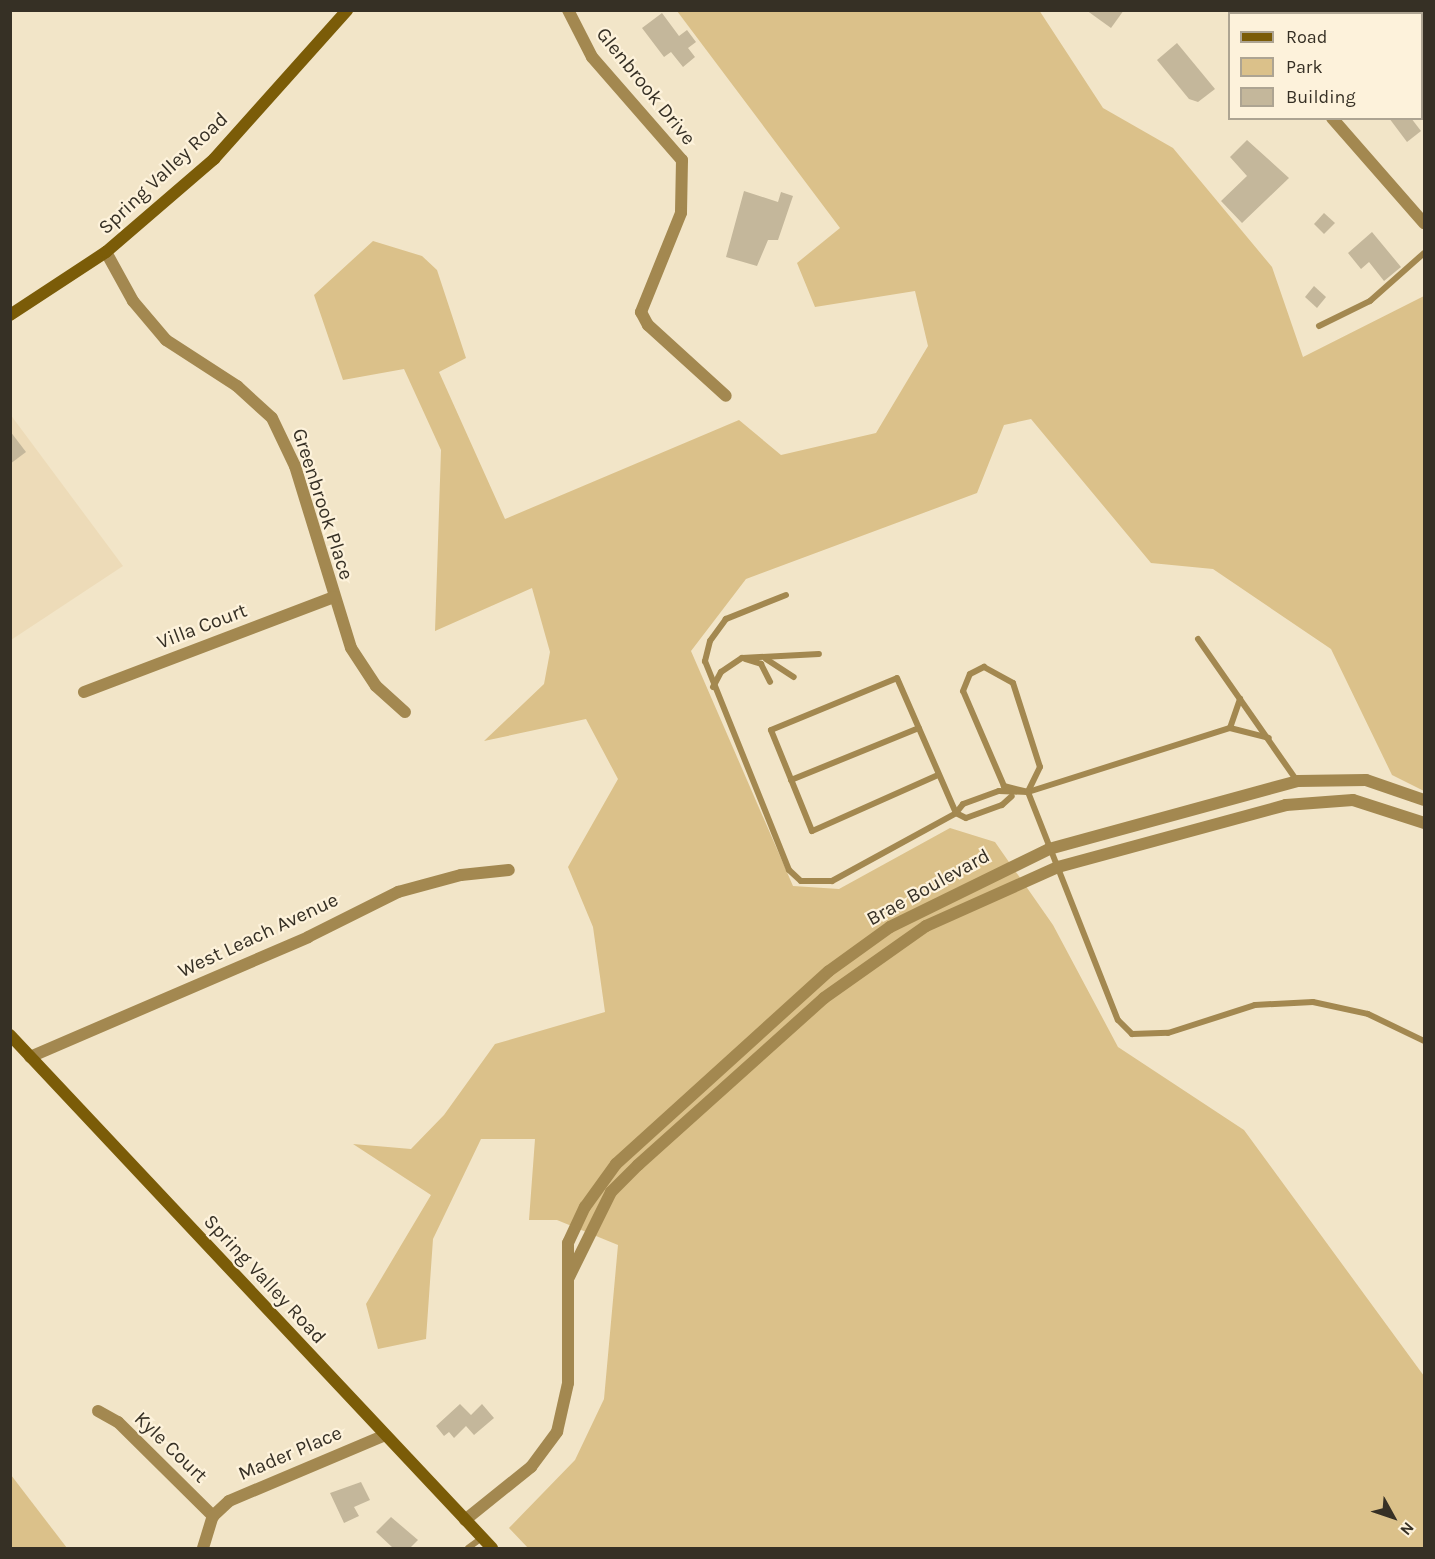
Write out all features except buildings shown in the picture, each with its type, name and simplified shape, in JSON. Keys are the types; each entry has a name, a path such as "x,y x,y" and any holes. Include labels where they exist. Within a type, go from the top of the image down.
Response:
{"street":[{"name":"Spring Valley Road","path":"10,315 106,252 214,159 347,10"},
{"name":"Glenbrook Drive","path":"568,10 592,57 682,160 681,213 641,312 648,325 726,396"},
{"path":"1334,120 1425,223"},
{"name":"Greenbrook Place","path":"106,252 158,332 237,386 272,418 295,466 334,597 362,669 405,712"},
{"name":"Villa Court","path":"84,692 334,597"},
{"name":"Brae Boulevard","path":"465,1520 531,1467 557,1432 568,1383 566,1283 568,1242 585,1207 616,1164 794,1001 890,927 1049,849 1298,781 1366,780 1425,800"},
{"name":"Brae Boulevard","path":"566,1283 611,1192 824,998 926,927 1058,867 1321,800 1353,800 1425,823"},
{"name":"West Leach Avenue","path":"30,1057 308,937 398,892 462,875 508,870"},
{"name":"Spring Valley Road","path":"10,1035 492,1548"},
{"name":"Kyle Court","path":"98,1411 118,1422 213,1516"},
{"name":"Mader Place","path":"213,1516 250,1488 385,1435"},
{"path":"203,1548 213,1516"}],"lane":[{"path":"1319,326 1370,301 1425,253"},
{"path":"786,595 726,619 710,641 705,661 713,687 789,870 801,880 832,881 956,813 963,804 999,791 1012,796"},
{"path":"1197,639 1298,781"},
{"path":"713,687 721,672 742,658 819,654"},
{"path":"742,658 773,659 794,677"},
{"path":"742,658 761,664 770,682"},
{"path":"1028,792 1004,786 963,691 970,674 984,667 1013,683 1040,767 1028,792 1118,1020 1132,1034 1168,1033 1255,1005 1312,1002 1368,1014 1425,1041"},
{"path":"938,775 812,831 771,730 897,678 956,813 966,818 1002,805 1012,796 1230,728 1269,738"},
{"path":"1230,728 1240,699"},
{"path":"791,780 919,728"},
{"path":"468,1548 482,1538"}],"shaded area":[{"path":"10,414 123,566 11,640 10,640"}],"green space":[{"path":"1039,10 1103,108 1173,148 1272,267 1303,357 1424,296 1424,791 1392,775 1331,649 1213,569 1151,563 1031,419 1004,425 977,493 746,579 691,651 793,886 839,889 950,828 995,842 1053,925 1118,1047 1244,1130 1424,1376 1424,1548 528,1548 509,1528 575,1460 604,1399 618,1245 557,1220 529,1220 535,1139 481,1139 433,1239 426,1339 378,1349 366,1304 431,1195 353,1144 411,1149 444,1115 495,1044 605,1012 593,927 568,867 618,779 586,719 484,741 544,684 550,652 532,588 435,631 441,450 404,369 343,380 314,295 373,241 422,256 437,270 466,358 439,372 505,519 739,420 781,455 876,433 928,346 915,291 815,307 797,263 840,228 677,11"},
{"path":"11,1475 67,1548 11,1548"}]}
